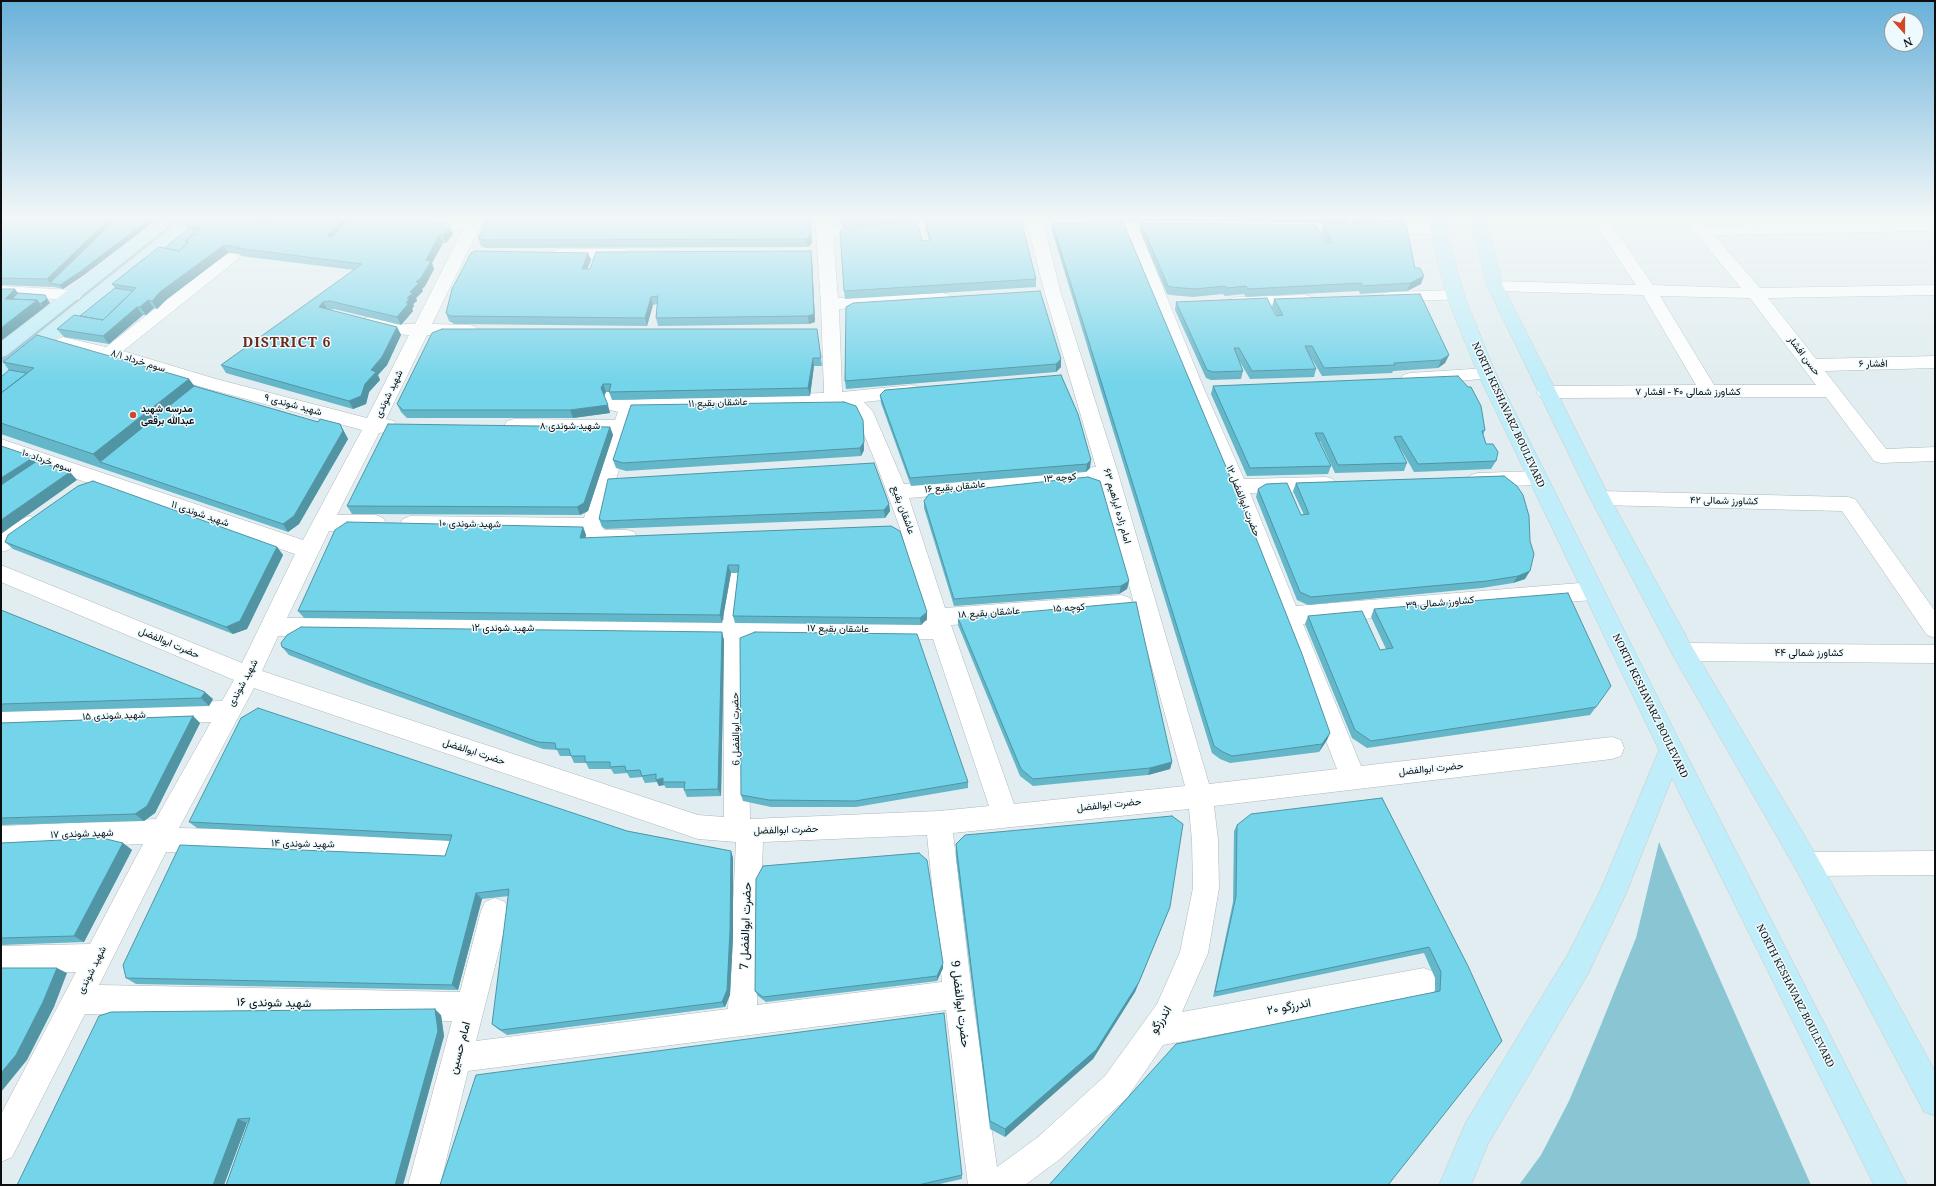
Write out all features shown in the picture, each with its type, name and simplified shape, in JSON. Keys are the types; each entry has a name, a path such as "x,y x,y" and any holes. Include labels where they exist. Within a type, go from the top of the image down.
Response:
{"main road":[{"path":"1,351 102,271"},
{"path":"1,374 129,271"},
{"name":"NORTH KESHAVARZ BOULEVARD","path":"1449,271 1455,295 1487,374 1537,478 1671,750 1891,1185"},
{"path":"1491,271 1495,286 1546,392 1600,498 1683,652 1807,864 1935,1101"},
{"path":"1455,1185 1477,1134 1518,1062 1578,964 1612,896 1671,750"}],"street":[{"path":"109,353 152,317 212,271"},
{"name":"شهید شوندی","path":"1,1146 10,1111 77,999 227,711 248,676 308,550 373,426 419,330 457,271"},
{"path":"822,271 830,304 822,330 832,391 836,399 929,389"},
{"name":"امام زاده ابراهیم ۶۳","path":"1042,271 1044,290 1070,375 1108,473 1200,796"},
{"name":"حضرت ابوالفضل ۱۲","path":"1153,271 1169,304 1203,388 1237,486 1353,778"},
{"path":"1635,271 1709,392"},
{"name":"حسن افشار","path":"1737,271 1881,456 1935,454"},
{"path":"1495,286 1755,293 1935,290"},
{"path":"1,291 73,294"},
{"path":"1376,298 1455,295"},
{"path":"830,304 951,297"},
{"path":"1221,302 1270,308 1322,299"},
{"path":"354,318 397,329 489,331"},
{"name":"سوم خرداد ۸/۱","path":"62,343 109,353 212,384"},
{"name":"افشار ۶","path":"1811,365 1935,362"},
{"path":"1392,380 1487,374"},
{"name":"شهید شوندی ۹","path":"212,384 373,426"},
{"name":"کشاورز شمالی ۴۰ - افشار ۷","path":"1546,392 1830,391"},
{"name":"عاشقان بقیع ۱۱","path":"610,395 610,404 629,405 836,399"},
{"name":"عاشقان بقیع","path":"836,399 855,405 864,412 878,464 898,492 939,624 1006,816"},
{"path":"593,530 606,480 629,405"},
{"path":"373,426 404,426"},
{"name":"شهید شوندی ۸","path":"498,426 622,427"},
{"name":"سوم خرداد ۱۰","path":"1,446 93,477"},
{"name":"کوچه ۱۳","path":"1012,482 1108,473"},
{"path":"74,490 93,477"},
{"name":"شهید شوندی ۱۱","path":"93,477 308,550"},
{"path":"1460,480 1537,478"},
{"path":"606,480 629,479"},
{"name":"عاشقان بقیع ۱۶","path":"898,492 1012,482"},
{"path":"1237,486 1340,484"},
{"name":"کشاورز شمالی ۴۲","path":"1600,498 1848,504 1935,629"},
{"path":"1,544 44,513"},
{"name":"شهید شوندی ۱۰","path":"323,523 593,530 598,538 608,539 647,537"},
{"path":"886,529 910,528"},
{"name":"حضرت ابوالفضل","path":"1,573 248,676 698,827 744,831 939,823 1200,796 1612,748"},
{"name":"حضرت ابوالفضل 6","path":"735,576 735,628 744,831"},
{"name":"کشاورز شمالی ۳۹","path":"1288,616 1592,591"},
{"name":"کوچه ۱۵","path":"1041,610 1145,602"},
{"name":"عاشقان بقیع ۱۸","path":"939,624 1041,610"},
{"name":"عاشقان بقیع ۱۷","path":"735,628 939,624"},
{"name":"شهید شوندی ۱۲","path":"271,627 735,628"},
{"name":"کشاورز شمالی ۴۴","path":"1683,652 1935,654"},
{"name":"شهید شوندی ۱۵","path":"1,720 227,711"},
{"name":"اندرزگو","path":"998,1185 1049,1148 1116,1087 1167,1014 1194,953 1206,888 1205,840 1200,796"},
{"name":"حضرت ابوالفضل 9","path":"939,823 958,994 984,1185"},
{"name":"حضرت ابوالفضل 7","path":"742,1020 744,831"},
{"name":"شهید شوندی ۱۷","path":"1,838 161,836"},
{"name":"شهید شوندی ۱۴","path":"161,836 448,848"},
{"path":"1807,864 1935,863"},
{"name":"امام حسین","path":"424,1185 495,912"},
{"path":"1,960 98,958"},
{"name":"اندرزگو ۲۰","path":"1155,1032 1424,982"},
{"path":"457,1058 742,1020 958,994"},
{"name":"شهید شوندی ۱۶","path":"77,999 470,1007"}],"shaded area":[{"path":"107,271 116,271 1,363 1,355"},
{"path":"1659,842 1811,1185 1519,1185 1541,1155 1569,1101 1596,1037 1636,938"}],"building":[{"path":"1,271 55,271 47,279 1,278"},
{"path":"62,271 80,271 60,285 50,283"},
{"path":"128,271 188,271 160,292 152,301 148,300 140,307 137,307 103,336 57,329 74,315 103,320 136,288 112,284"},
{"path":"352,271 425,271 421,278 416,282 419,283 410,292 413,293 407,298 410,298 406,303 409,303 397,317 330,301 323,302 319,307 397,327 382,357 371,370 376,372 365,384 361,396 349,401 221,365"},
{"path":"461,271 812,271 814,314 808,316 656,318 658,296 651,297 645,318 450,316 446,313 452,289"},
{"path":"843,271 1034,271 1036,279 844,291"},
{"path":"1067,271 1144,271 1258,543 1302,654 1330,733 1322,744 1232,756 1214,746"},
{"path":"1162,271 1422,271 1424,276 1410,283 1362,286 1361,283 1248,289 1246,286 1227,288 1225,286 1195,289 1168,286"},
{"path":"115,288 133,291 103,320 80,316"},
{"path":"1,289 15,289 5,299 37,300 1,328"},
{"path":"1040,291 1061,359 1056,364 845,381 846,307 853,303"},
{"path":"18,293 45,295 47,299 40,304 37,300 12,299"},
{"path":"1420,294 1449,355 1441,360 1394,363 1395,365 1324,368 1312,346 1305,346 1316,369 1252,371 1239,348 1234,348 1243,371 1213,372 1207,370 1176,302 1267,298 1276,316 1283,315 1274,299"},
{"path":"442,329 817,329 821,358 813,358 808,388 609,392 611,384 603,384 601,388 608,405 570,410 403,410 397,404 432,333"},
{"path":"37,335 189,379 93,454 1,423 1,393 34,368 3,362"},
{"path":"9,370 27,373 1,393 1,377"},
{"path":"1061,375 1078,414 1091,460 1087,464 910,478 880,395 885,390"},
{"path":"1458,376 1468,387 1471,387 1481,406 1485,430 1482,431 1486,444 1493,444 1498,452 1496,461 1418,464 1401,436 1394,437 1407,463 1338,465 1323,433 1315,433 1331,466 1250,468 1213,386"},
{"path":"194,386 318,422 320,419 340,424 343,431 294,516 283,524 100,462"},
{"path":"844,402 856,406 863,420 864,442 860,448 623,463 613,460 631,405"},
{"path":"388,424 610,427 584,503 577,507 347,506"},
{"path":"1,446 34,457 1,478"},
{"path":"37,461 70,472 1,520 1,485"},
{"path":"874,463 889,504 884,510 603,521 599,519 608,479"},
{"path":"1504,476 1517,486 1523,495 1529,516 1530,541 1534,554 1530,571 1518,576 1487,581 1311,597 1300,592 1258,489 1266,484 1287,483 1301,515 1309,514 1296,483"},
{"path":"1088,477 1100,481 1129,581 1121,586 954,599 924,501 929,494"},
{"path":"93,481 277,547 240,621 226,627 5,542 8,535 78,486"},
{"path":"347,522 583,527 580,538 891,526 900,531 927,612 920,618 733,616 739,565 728,565 720,615 298,611 335,530"},
{"path":"1568,593 1611,686 1596,707 1371,741 1355,730 1308,616 1362,611 1380,650 1393,648 1374,609"},
{"path":"1136,602 1172,762 1150,768 1033,779 1021,769 958,618"},
{"path":"1,610 205,692 201,698 1,704"},
{"path":"301,627 722,632 718,789 684,790 685,782 663,782 663,778 656,780 656,774 642,776 640,770 626,771 625,766 610,767 610,762 585,762 585,756 571,756 569,749 556,749 555,743 538,742 362,678 282,647 281,643 287,635"},
{"path":"755,632 917,634 968,782 855,801 769,800 741,795 740,638"},
{"path":"258,708 627,831 731,851 730,931 727,990 722,1002 501,1030 492,1024 509,889 476,893 452,985 126,978 123,965 180,845 445,856 452,835 189,822 241,718"},
{"path":"193,716 147,806 135,814 1,818 1,723"},
{"path":"1382,798 1468,966 1502,1041 1388,1185 1049,1185 1176,1044 1440,991 1441,972 1429,947 1215,992 1236,896 1237,825 1251,814"},
{"path":"1172,816 1183,824 1170,907 1139,982 1096,1050 1005,1129 990,1121 956,844 965,835"},
{"path":"102,838 123,843 74,936 1,938 1,843"},
{"path":"919,853 927,860 943,963 937,976 763,997 755,991 756,879 763,866"},
{"path":"1,968 57,968 43,1002 16,1055 1,1073"},
{"path":"435,1009 438,1031 395,1185 226,1185 250,1118 238,1119 213,1185 17,1185 99,1016 111,1012"},
{"path":"944,1013 962,1175 918,1185 440,1185 476,1075"}],"place":[{"name":"مدرسه شهید عبدالله برقعی","path":"133,415"}],"district":[{"name":"DISTRICT 6","path":"287,343"}]}
